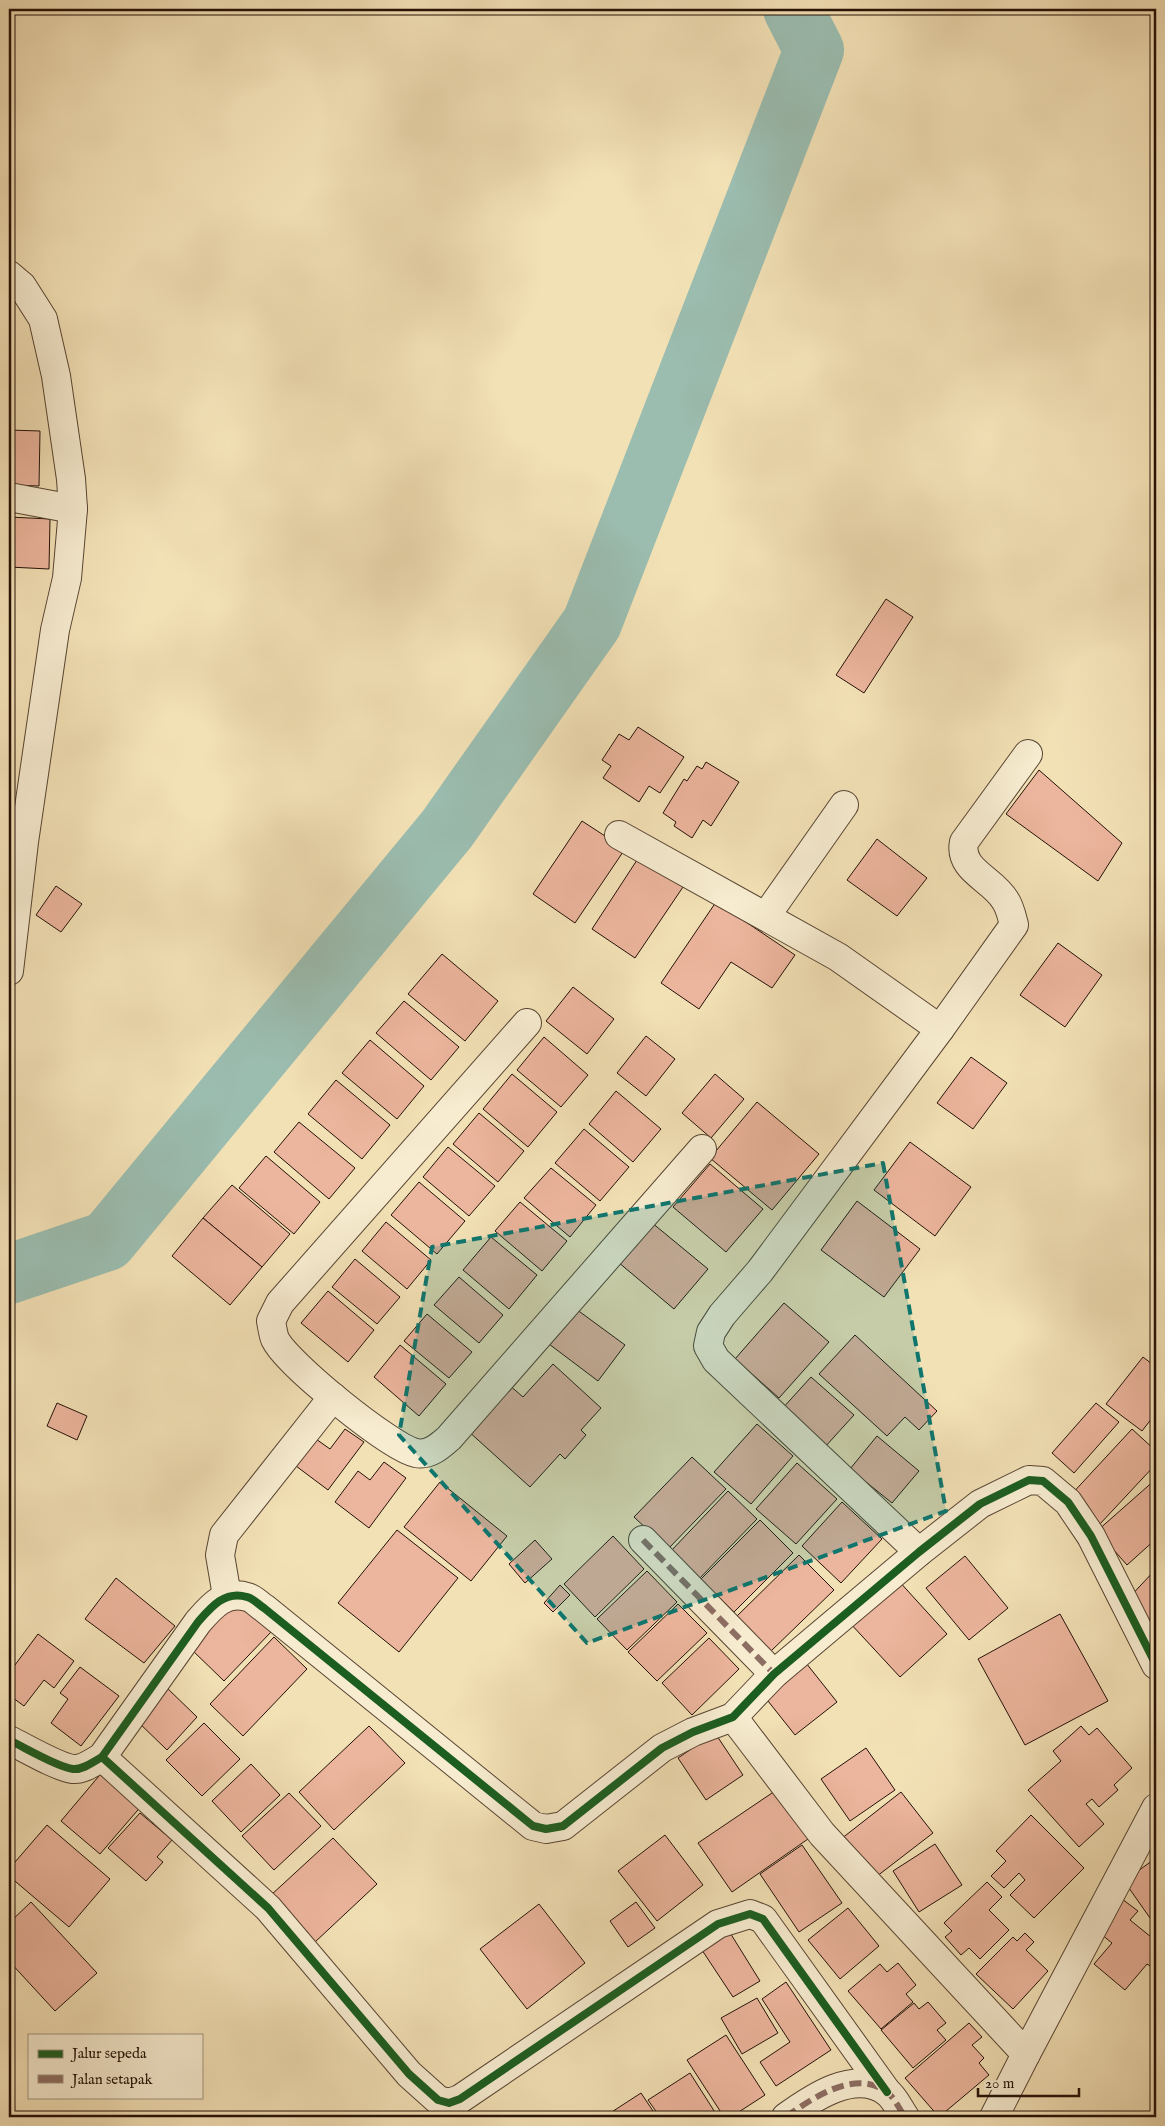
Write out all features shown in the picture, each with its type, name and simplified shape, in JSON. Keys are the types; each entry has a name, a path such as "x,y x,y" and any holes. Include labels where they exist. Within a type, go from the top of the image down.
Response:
{"street":[{"path":"9,275 22,286 43,319 56,376 71,479 73,509 67,578 54,639 24,842 9,971"},
{"path":"9,496 73,509"},
{"path":"919,1552 716,1360 708,1346 711,1332 722,1315 760,1271 940,1030 1014,926 1005,899 965,861 963,850 964,842 1028,754"},
{"path":"766,916 844,805"},
{"path":"620,835 838,957 940,1030"},
{"path":"527,1023 280,1303 271,1320 275,1340 297,1366 333,1397 400,1447 418,1454 435,1450 450,1438 702,1149"},
{"path":"226,1596 220,1556 224,1535 333,1397"},
{"path":"9,1740 74,1769 87,1766 102,1757 198,1622 211,1607 226,1596 248,1597 533,1826 546,1830 563,1826 662,1748 693,1732 733,1717 774,1674 919,1552 980,1504 1029,1480 1043,1481 1068,1502 1091,1536 1156,1665"},
{"path":"643,1540 774,1674"},
{"path":"733,1717 822,1834 1026,2054"},
{"path":"102,1757 268,1908 409,2074 438,2100 449,2103 460,2099 718,1924 750,1914 763,1919 905,2117"},
{"path":"994,2117 1156,1808"},
{"path":"786,2117 812,2098 846,2085 872,2086 887,2092"}],"highlighted area":[{"path":"883,1163 946,1511 587,1643 399,1435 432,1247"}],"building":[{"path":"9,430 40,431 39,486 9,485"},
{"path":"9,517 50,519 49,569 9,567"},
{"path":"9,571 11,571 10,614 9,614"},
{"path":"886,599 913,617 864,693 836,675"},
{"path":"1156,690 1156,702 1151,698"},
{"path":"638,727 684,757 660,793 649,786 639,802 603,778 611,766 602,760 619,734 629,740"},
{"path":"706,762 739,782 711,826 703,820 692,838 674,826 676,822 663,813 684,779 687,781 697,766 702,769"},
{"path":"1039,770 1122,843 1098,881 1006,814"},
{"path":"582,821 625,849 575,923 533,894"},
{"path":"877,839 927,878 897,916 847,880"},
{"path":"639,857 683,887 635,958 592,929"},
{"path":"56,886 82,904 61,932 36,915"},
{"path":"716,902 795,955 772,988 731,962 699,1009 661,983"},
{"path":"1058,943 1102,975 1065,1027 1020,995"},
{"path":"442,954 498,1001 465,1041 408,994"},
{"path":"573,987 614,1019 587,1054 546,1021"},
{"path":"404,1001 459,1047 431,1080 376,1033"},
{"path":"646,1036 675,1059 646,1096 617,1073"},
{"path":"544,1037 588,1075 561,1107 517,1070"},
{"path":"370,1040 424,1086 397,1119 342,1073"},
{"path":"971,1057 1007,1083 973,1129 937,1103"},
{"path":"512,1074 557,1112 528,1147 483,1109"},
{"path":"715,1074 744,1099 711,1138 682,1113"},
{"path":"336,1080 390,1125 362,1159 308,1114"},
{"path":"616,1091 661,1129 633,1162 589,1124"},
{"path":"757,1102 819,1154 772,1210 710,1158"},
{"path":"479,1113 524,1151 498,1182 453,1144"},
{"path":"299,1122 355,1168 329,1199 274,1152"},
{"path":"584,1129 629,1167 600,1201 555,1163"},
{"path":"910,1142 971,1187 935,1236 874,1190"},
{"path":"448,1147 495,1186 469,1216 423,1177"},
{"path":"266,1156 320,1202 294,1234 239,1188"},
{"path":"710,1164 763,1209 726,1252 673,1207"},
{"path":"551,1168 596,1205 570,1237 524,1198"},
{"path":"419,1182 465,1221 437,1254 391,1215"},
{"path":"232,1185 290,1234 262,1267 203,1218"},
{"path":"857,1201 920,1249 884,1297 821,1250"},
{"path":"520,1202 567,1241 542,1271 495,1231"},
{"path":"203,1218 262,1267 230,1305 172,1256"},
{"path":"386,1222 431,1260 407,1289 362,1251"},
{"path":"651,1222 708,1269 674,1309 618,1262"},
{"path":"491,1237 537,1275 509,1309 463,1270"},
{"path":"355,1259 400,1297 377,1324 332,1287"},
{"path":"459,1277 503,1315 479,1343 434,1305"},
{"path":"328,1291 374,1330 348,1362 301,1323"},
{"path":"784,1303 829,1342 779,1398 735,1359"},
{"path":"576,1309 625,1345 598,1381 549,1344"},
{"path":"427,1314 472,1352 449,1378 404,1341"},
{"path":"855,1335 937,1411 919,1430 905,1417 887,1436 819,1374"},
{"path":"400,1345 446,1384 419,1416 374,1377"},
{"path":"1143,1357 1156,1367 1156,1413 1142,1431 1106,1404"},
{"path":"553,1364 601,1408 581,1430 586,1435 565,1459 560,1454 530,1487 467,1430 508,1384 523,1397"},
{"path":"811,1377 854,1415 824,1448 781,1410"},
{"path":"57,1403 87,1416 77,1440 47,1426"},
{"path":"1096,1403 1119,1422 1074,1473 1052,1453"},
{"path":"757,1424 793,1456 751,1504 714,1472"},
{"path":"345,1429 364,1442 328,1490 296,1466 316,1439 330,1449"},
{"path":"1132,1429 1156,1451 1156,1464 1099,1525 1069,1497"},
{"path":"877,1436 919,1471 892,1503 850,1469"},
{"path":"692,1457 726,1489 668,1549 634,1517"},
{"path":"384,1462 406,1478 369,1528 335,1502 358,1471 370,1480"},
{"path":"797,1463 837,1499 796,1544 756,1509"},
{"path":"1156,1479 1156,1539 1127,1565 1097,1531"},
{"path":"440,1482 507,1536 471,1581 404,1527"},
{"path":"728,1491 757,1519 698,1580 670,1552"},
{"path":"842,1502 882,1539 841,1583 802,1546"},
{"path":"760,1520 793,1553 734,1612 701,1579"},
{"path":"397,1530 458,1578 399,1652 338,1603"},
{"path":"613,1536 644,1569 595,1617 564,1584"},
{"path":"535,1540 552,1559 525,1583 509,1564"},
{"path":"799,1555 834,1590 770,1652 735,1618"},
{"path":"965,1556 1008,1608 969,1640 926,1588"},
{"path":"1156,1569 1156,1612 1147,1622 1125,1602"},
{"path":"647,1571 677,1602 627,1650 597,1619"},
{"path":"116,1578 175,1626 144,1663 85,1619"},
{"path":"897,1579 947,1634 900,1677 849,1622"},
{"path":"560,1585 570,1595 553,1612 544,1603"},
{"path":"237,1600 271,1632 224,1681 190,1648"},
{"path":"678,1604 707,1633 657,1681 628,1652"},
{"path":"1060,1614 1108,1701 1025,1745 978,1659"},
{"path":"1156,1617 1156,1646 1148,1626"},
{"path":"38,1634 74,1661 54,1688 44,1680 24,1706 9,1695 9,1673"},
{"path":"274,1637 307,1669 243,1736 210,1704"},
{"path":"709,1638 739,1669 692,1715 662,1683"},
{"path":"806,1663 837,1702 795,1735 764,1696"},
{"path":"80,1667 119,1696 81,1746 51,1723 68,1699 60,1693"},
{"path":"165,1686 197,1717 167,1750 134,1718"},
{"path":"204,1723 240,1759 202,1796 166,1760"},
{"path":"369,1726 405,1763 334,1830 299,1792"},
{"path":"1081,1726 1089,1735 1097,1728 1132,1768 1114,1785 1118,1790 1099,1807 1092,1799 1086,1804 1104,1824 1079,1847 1028,1790 1061,1761 1053,1751"},
{"path":"715,1733 743,1775 706,1800 678,1758"},
{"path":"866,1748 895,1790 850,1821 821,1779"},
{"path":"251,1764 280,1795 241,1832 212,1801"},
{"path":"104,1770 143,1804 100,1854 61,1821"},
{"path":"775,1791 808,1839 732,1892 698,1843"},
{"path":"901,1792 933,1833 872,1880 841,1839"},
{"path":"289,1793 321,1826 274,1870 242,1836"},
{"path":"140,1813 172,1840 157,1857 163,1862 146,1881 108,1848"},
{"path":"1031,1815 1084,1868 1034,1918 1010,1895 1025,1880 1019,1873 1004,1888 991,1876 1006,1861 996,1851"},
{"path":"47,1825 110,1879 69,1927 9,1876 9,1869"},
{"path":"665,1835 703,1885 657,1921 618,1871"},
{"path":"333,1838 377,1884 314,1943 270,1896"},
{"path":"935,1844 962,1885 919,1912 893,1871"},
{"path":"802,1845 842,1903 799,1932 760,1874"},
{"path":"1156,1858 1156,1913 1150,1918 1124,1881"},
{"path":"987,1882 1002,1897 989,1910 1009,1930 980,1959 969,1948 961,1955 945,1937 952,1931 944,1923"},
{"path":"1122,1899 1138,1911 1130,1920 1156,1941 1156,1968 1147,1964 1125,1990 1094,1964 1112,1943 1096,1930"},
{"path":"31,1902 97,1973 55,2011 9,1961 9,1923"},
{"path":"636,1902 655,1928 628,1947 610,1921"},
{"path":"539,1904 585,1963 527,2009 480,1949"},
{"path":"848,1908 879,1946 840,1979 808,1940"},
{"path":"724,1923 760,1981 733,1997 696,1941"},
{"path":"1025,1933 1034,1942 1026,1950 1048,1971 1013,2009 976,1974 1013,1937 1017,1941"},
{"path":"898,1963 916,1985 906,1994 913,2002 881,2029 848,1991 880,1964 887,1972"},
{"path":"786,1982 831,2050 776,2086 760,2062 790,2042 762,1999"},
{"path":"757,1998 778,2033 742,2054 721,2018"},
{"path":"928,2002 946,2023 937,2030 946,2040 913,2068 881,2030 914,2003 919,2009"},
{"path":"969,2023 982,2037 972,2045 984,2058 979,2063 989,2075 939,2117 905,2078"},
{"path":"726,2035 765,2095 731,2117 724,2117 687,2060"},
{"path":"690,2073 718,2117 660,2117 648,2100"},
{"path":"641,2093 657,2117 604,2117"}],"waterway":[{"path":"9,1274 107,1241 447,829 592,623 814,50 793,9"}],"marked path":[{"path":"643,1540 774,1674"},
{"path":"786,2117 808,2102 834,2089 861,2083 874,2085 890,2094 905,2117"}],"cycle path":[{"path":"9,1740 50,1761 73,1769 84,1767 102,1757 198,1622 219,1601 239,1595 251,1599 264,1608 533,1826 546,1829 563,1826 662,1748 693,1732 733,1717 774,1674 919,1552 980,1504 1029,1480 1043,1481 1068,1502 1091,1536 1156,1665"},
{"path":"102,1757 268,1908 409,2074 438,2100 449,2103 460,2099 718,1924 750,1914 763,1919 887,2092"}]}
